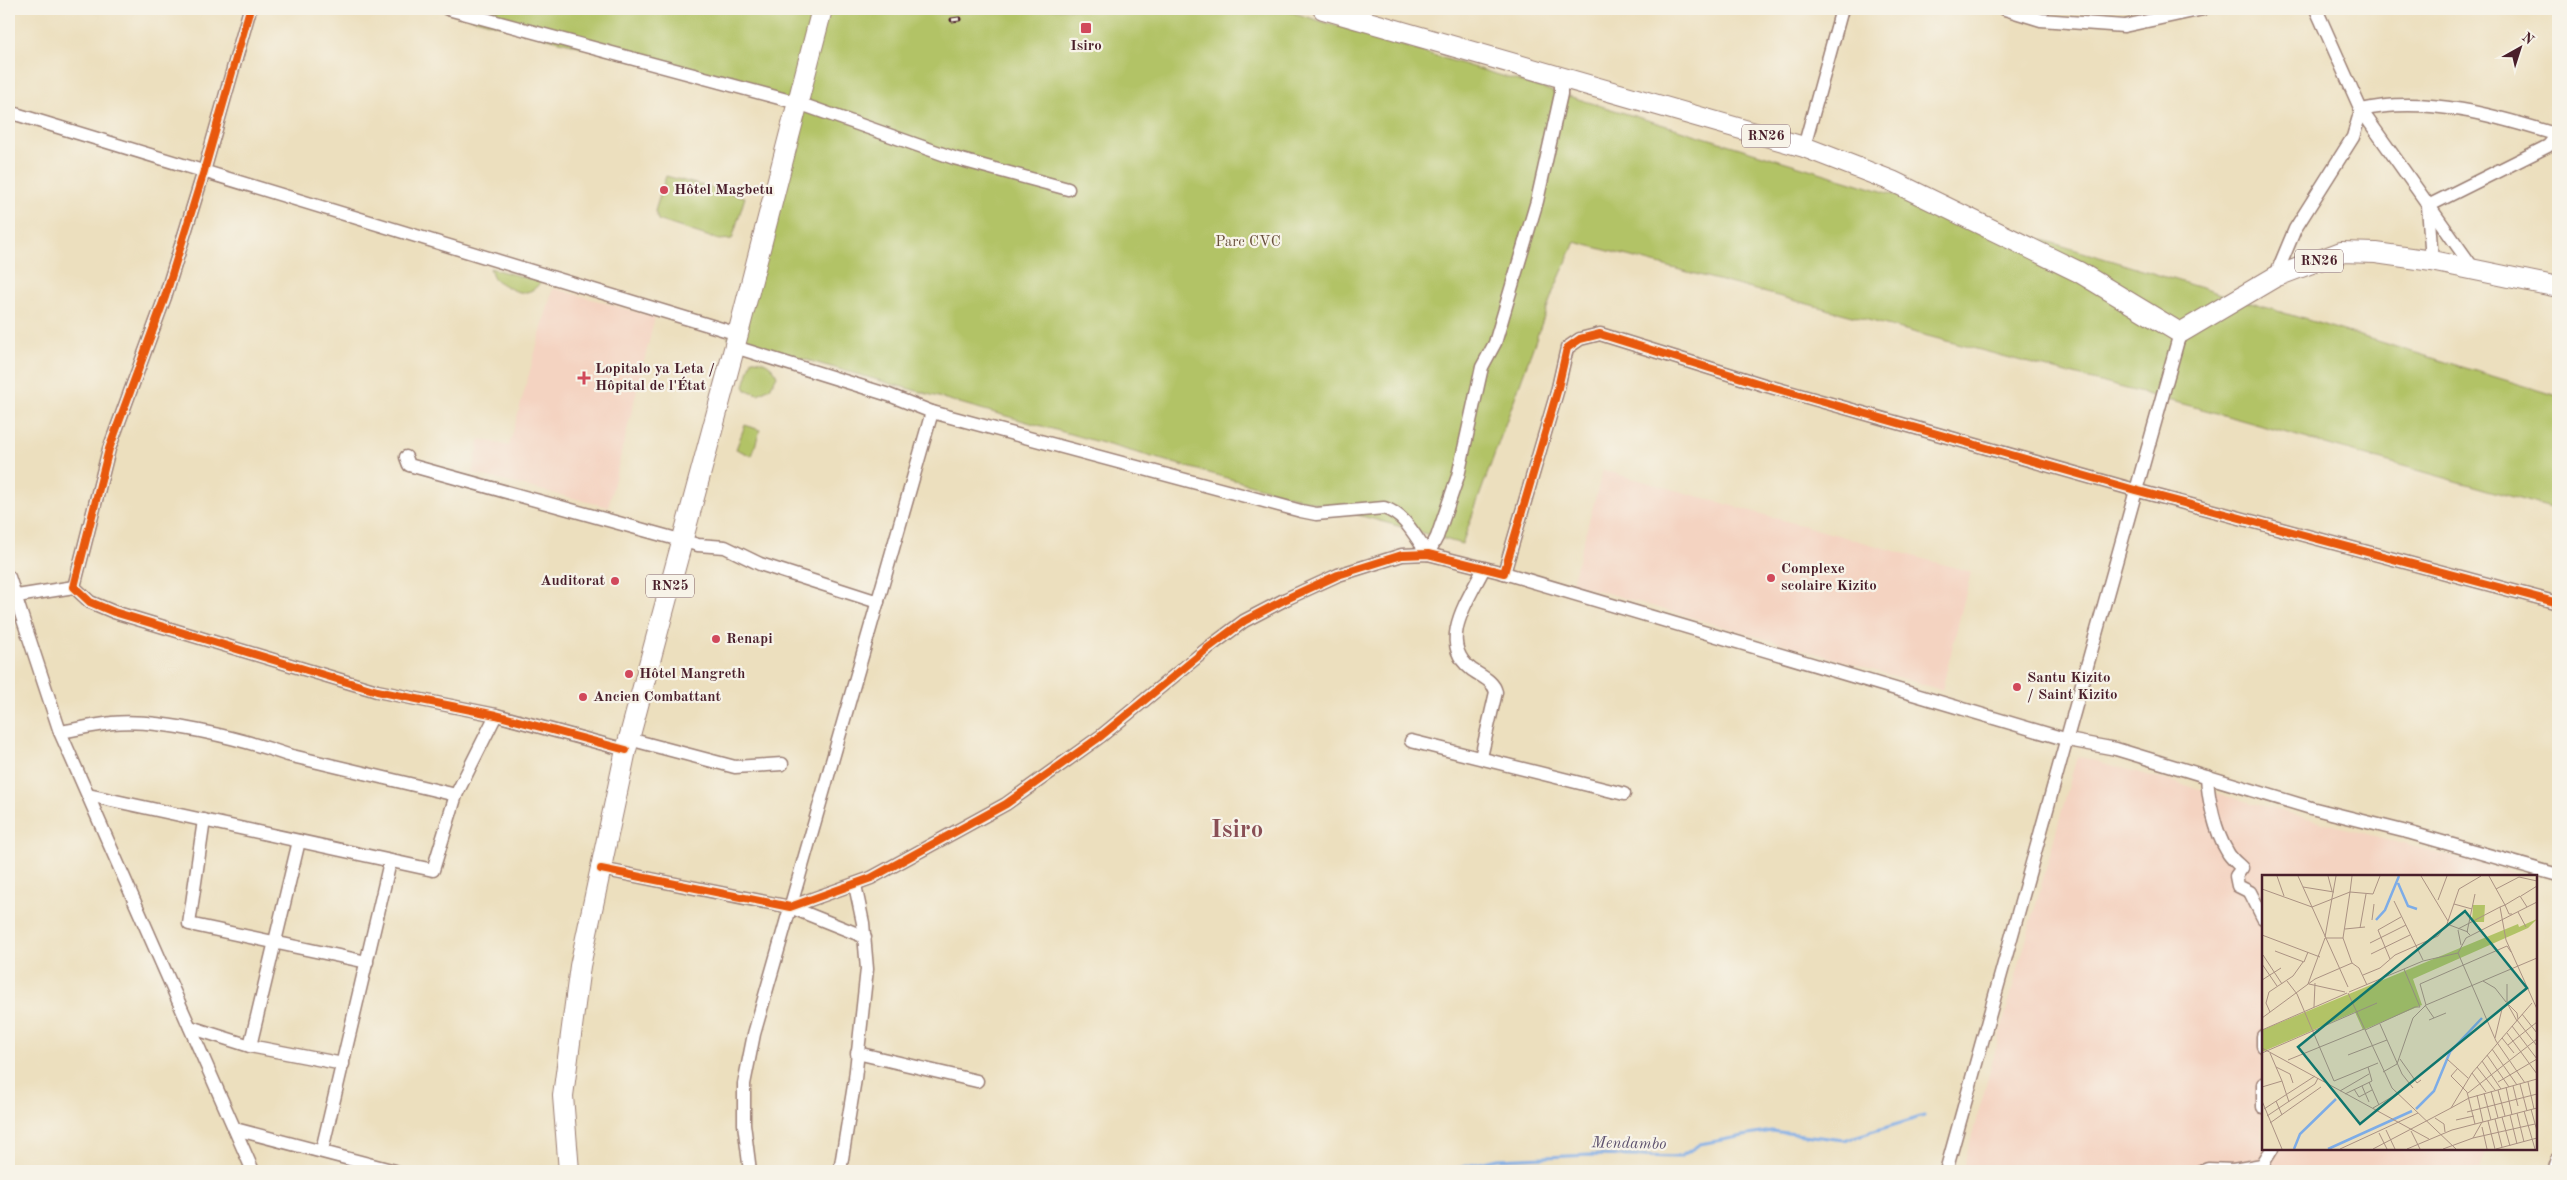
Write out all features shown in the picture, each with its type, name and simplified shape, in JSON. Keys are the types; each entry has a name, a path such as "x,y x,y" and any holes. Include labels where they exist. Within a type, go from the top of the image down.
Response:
{"main road":[{"name":"RN25","path":"569,1171 563,1096 580,966 627,744 683,540 822,9"},
{"name":"RN26","path":"1323,9 1804,147 1892,180 2079,272 2180,334 2275,277 2341,252 2376,253 2432,261 2558,287"}],"street":[{"path":"74,588 109,449 166,297 250,9"},
{"path":"448,9 798,103 954,158 1068,189"},
{"path":"1804,147 1842,9"},
{"path":"2005,9 2041,20 2124,26 2203,9"},
{"path":"2316,9 2361,110 2473,268"},
{"path":"1428,554 1437,537 1458,476 1482,367 1495,342 1537,201 1561,94 1561,77"},
{"path":"2361,110 2386,104 2441,108 2507,118 2558,135 2548,146 2428,206"},
{"path":"2275,277 2295,229 2353,137 2361,110"},
{"path":"9,112 204,171 736,340 932,412 1301,511 1316,514 1384,508 1394,511 1406,521 1428,554"},
{"path":"2428,206 2432,261"},
{"path":"1504,573 1568,348 1580,339 1600,334 1764,385 2135,490 2558,603"},
{"path":"1946,1171 2180,334"},
{"path":"750,1171 744,1124 744,1084 754,1034 932,412"},
{"path":"406,457 409,465 698,545 725,547 760,564 878,602"},
{"path":"790,907 855,885 934,845 1006,804 1101,736 1208,648 1257,614 1321,583 1364,566 1402,556 1428,554 1504,573 2068,740 2116,749 2311,808 2410,832 2558,875"},
{"path":"1481,757 1496,692 1490,681 1460,659 1454,636 1458,621 1484,568"},
{"path":"9,577 17,596 60,732 253,1171"},
{"path":"17,596 74,588 90,602 124,615 377,691 735,767 782,764"},
{"path":"88,794 433,870 456,795 496,715"},
{"path":"60,732 114,723 171,726 456,795"},
{"path":"1411,741 1624,794"},
{"path":"2207,776 2208,796 2221,839 2227,853 2242,868 2236,876 2238,886 2250,892 2262,916"},
{"path":"204,820 189,924 367,962"},
{"path":"250,1046 298,841"},
{"path":"322,1150 390,862"},
{"path":"601,870 790,907 865,937"},
{"path":"840,1171 867,969 865,937 855,885"},
{"path":"190,1027 250,1046 343,1064"},
{"path":"857,1052 977,1081"},
{"path":"235,1128 395,1171"},
{"path":"2554,1171 2558,1158"},
{"path":"2203,1171 2208,1169 2233,1170 2265,1160"}],"shaded area":[{"name":"Lopitalo ya Leta / Hôpital de l'État","path":"553,288 655,317 608,507 472,473 480,439 509,446"},
{"name":"Complexe scolaire Kizito","path":"1603,470 1971,572 1942,690 1572,583"},
{"path":"2077,756 2519,875 2262,875 2262,1150 2486,1150 2481,1171 1962,1171"}],"green space":[{"name":"Parc CVC","path":"437,9 1281,9 2558,396 2558,510 2213,412 1575,242 1553,292 1462,544 728,338 797,103"},
{"path":"666,176 745,197 732,239 719,240 658,220 655,211"},
{"path":"490,268 541,282 530,291 519,292 494,279"},
{"path":"752,360 767,364 777,376 770,388 758,394 746,390 744,386"},
{"path":"745,425 760,430 752,456 736,449"}],"waterway":[{"name":"Mendambo","path":"1445,1171 1497,1159 1591,1155 1680,1157 1700,1144 1771,1131 1844,1140 1924,1116"}],"railway":[{"path":"952,20 959,19"}],"cycle path":[{"path":"250,9 204,171 165,297 109,449 74,587 90,602 114,612 377,691 496,715 626,750"},
{"path":"601,869 790,907 871,878 1006,804 1101,736 1208,648 1244,621 1286,599 1338,575 1402,555 1428,554 1504,573 1557,392 1567,348 1580,339 1600,334 1764,385 2135,490 2558,603"}],"place":[{"name":"Isiro","path":"1086,28"},
{"name":"Hôtel Magbetu","path":"664,190"},
{"name":"Lopitalo ya Leta / Hôpital de l'État","path":"584,378"},
{"name":"Complexe scolaire Kizito","path":"1771,578"},
{"name":"Auditorat","path":"615,581"},
{"name":"Renapi","path":"716,639"},
{"name":"Hôtel Mangreth","path":"629,674"},
{"name":"Santu Kizito / Saint Kizito","path":"2017,687"},
{"name":"Ancien Combattant","path":"583,697"}],"district":[{"name":"Isiro","path":"1237,830"}]}
